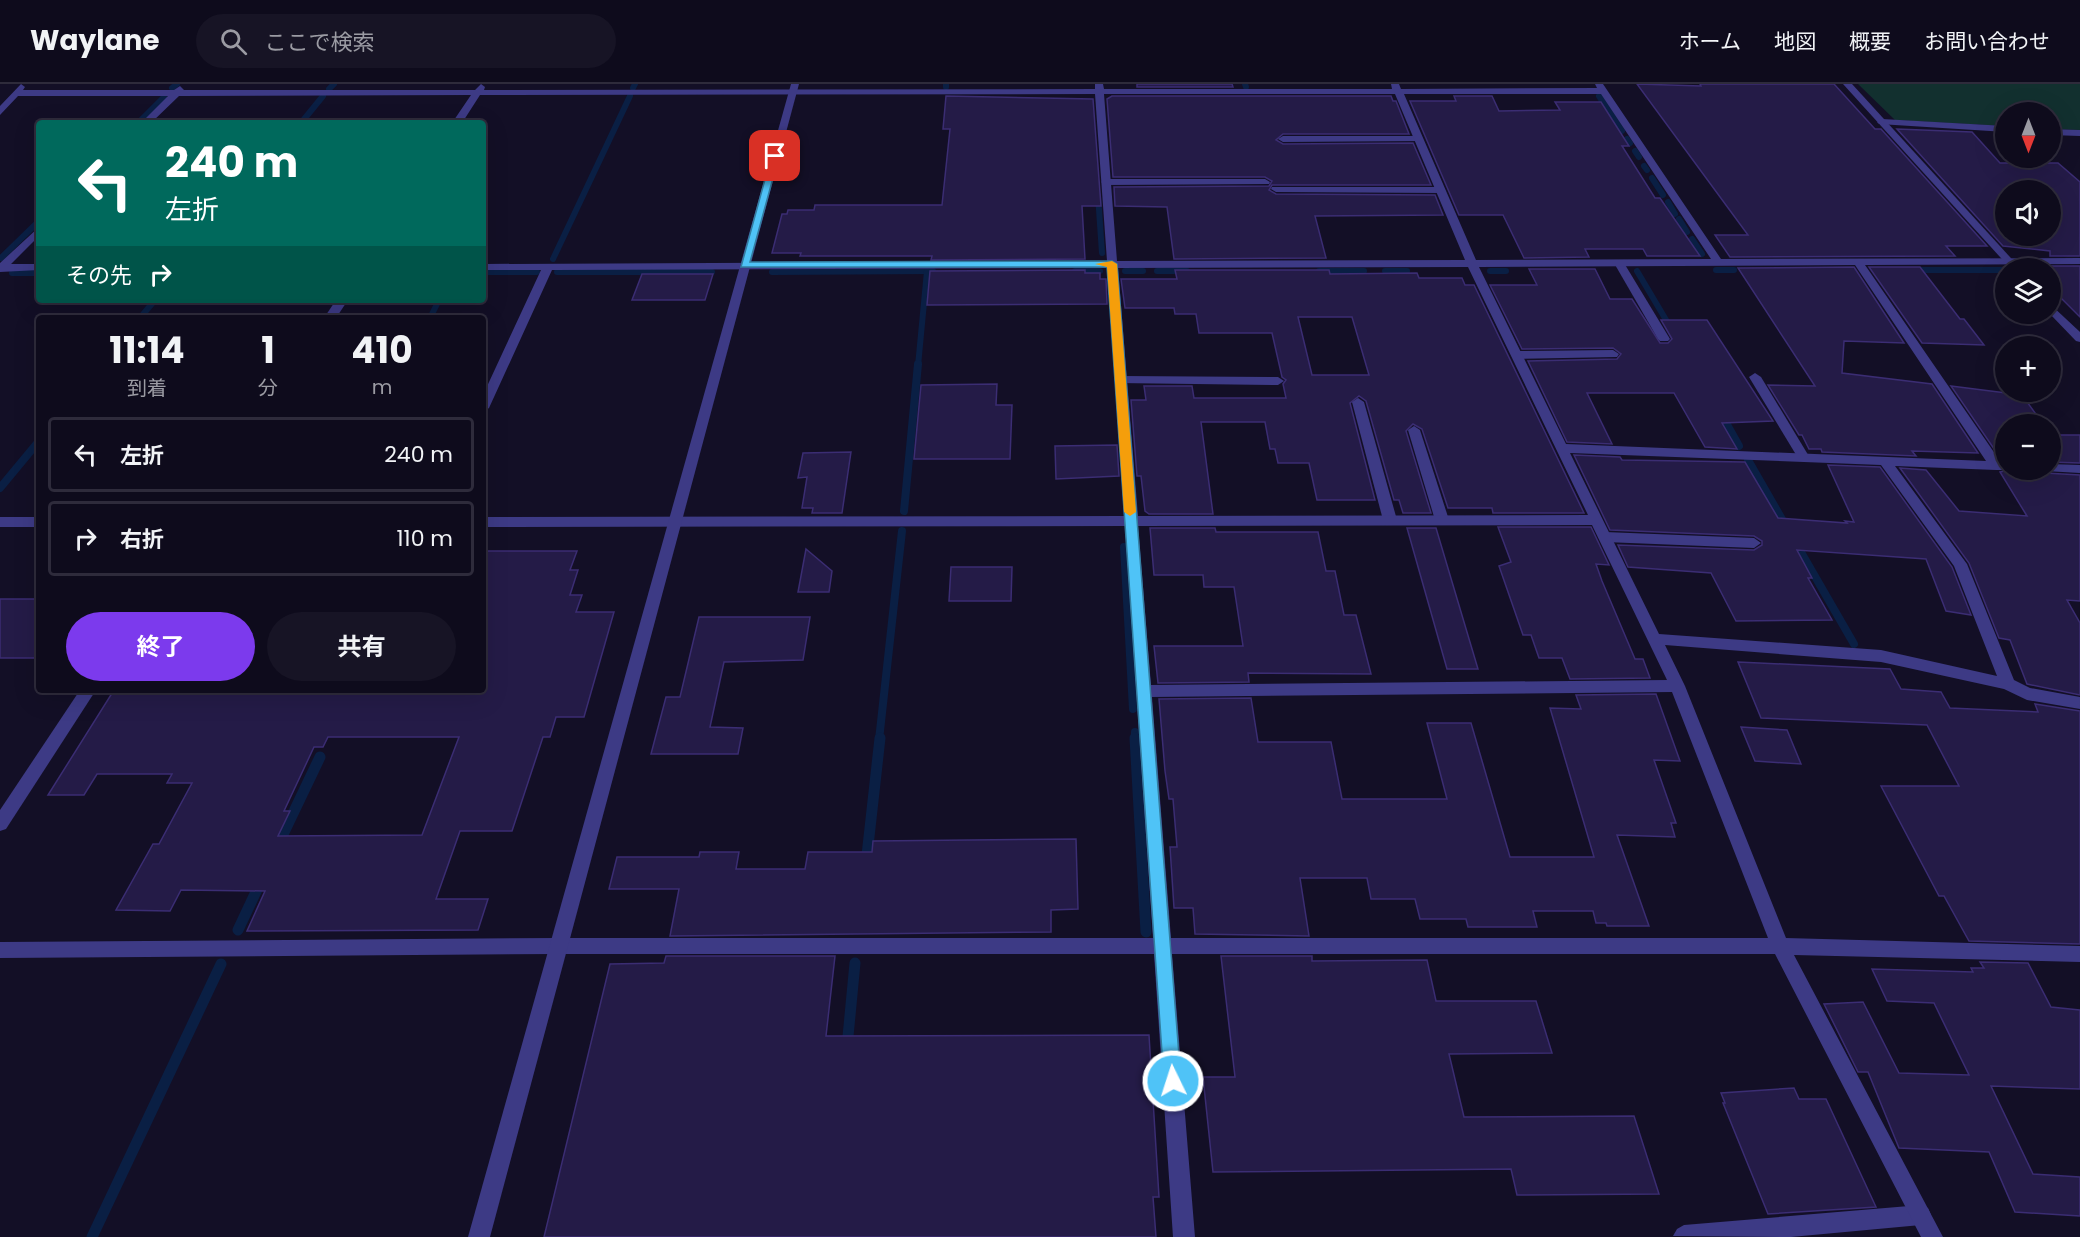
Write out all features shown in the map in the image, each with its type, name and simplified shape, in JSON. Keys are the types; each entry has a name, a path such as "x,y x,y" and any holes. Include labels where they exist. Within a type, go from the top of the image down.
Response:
{"street":[{"path":"0,112 22,84"},
{"path":"149,120 185,84"},
{"path":"1847,84 2006,258"},
{"path":"1396,87 1472,263 1677,686 1780,946 1932,1237"},
{"path":"17,93 480,88 1601,87 1718,262"},
{"path":"459,120 480,88"},
{"path":"479,1237 794,88"},
{"path":"1099,88 1184,1237"},
{"path":"1882,122 1995,128"},
{"path":"2061,132 2080,133"},
{"path":"1283,139 1419,139"},
{"path":"1106,182 1265,182"},
{"path":"1276,189 1440,189"},
{"path":"1,268 36,233"},
{"path":"2061,262 2080,261"},
{"path":"486,267 1718,262 1995,265"},
{"path":"1858,262 1995,457"},
{"path":"1620,263 1664,339"},
{"path":"486,401 548,266"},
{"path":"1,268 36,267"},
{"path":"2061,319 2080,339"},
{"path":"1516,355 1612,354"},
{"path":"1755,377 1804,458"},
{"path":"1121,381 1278,381"},
{"path":"1358,402 1390,520"},
{"path":"1414,430 1442,520"},
{"path":"1562,448 1995,466"},
{"path":"1886,461 1960,564 2008,684"},
{"path":"2061,468 2080,469"},
{"path":"486,522 1597,520"},
{"path":"0,522 36,522"},
{"path":"1605,537 1754,543"},
{"path":"1655,639 1881,656 2008,684 2027,694 2080,703"},
{"path":"1143,691 1677,686"},
{"path":"0,824 86,693"},
{"path":"0,950 558,946 1780,946 2080,954"},
{"path":"1684,1236 1921,1215"}],"green space":[{"path":"1858,84 2080,84 2080,130 2061,129 2061,102 1995,102 1995,125 1895,120"}],"building":[{"path":"1137,84 1232,84 1233,87 1137,87"},
{"path":"1637,84 1701,86 1700,84 1834,84 1875,129 1881,129 1987,246 1946,246 1955,256 1730,257 1715,235 1748,235"},
{"path":"946,96 1093,99 1101,206 1082,206 1085,259 931,260 932,256 800,256 801,253 772,253 782,214 787,214 788,210 814,210 815,205 942,205 950,129 943,129"},
{"path":"1112,96 1391,96 1393,101 1396,101 1409,134 1283,134 1276,140 1283,144 1413,143 1431,185 1272,185 1269,190 1276,194 1435,195 1443,215 1315,216 1326,258 1174,259 1167,207 1115,206 1114,187 1269,186 1272,181 1265,177 1113,177 1107,99"},
{"path":"1454,96 1492,96 1499,111 1560,110 1555,102 1601,102 1629,146 1622,146 1655,198 1660,198 1700,256 1647,256 1643,249 1585,249 1589,257 1524,258 1503,215 1459,215 1410,101 1456,101"},
{"path":"1897,129 1972,132 1995,157 1995,168 2061,168 2061,166 2080,182 2080,256 2050,256 2050,251 2003,246 2061,246 2061,180 1995,180 1995,237"},
{"path":"2061,266 2080,266 2080,317 2061,298"},
{"path":"1854,267 1904,343 1844,341 1842,373 1932,384 1978,453 1912,451 1916,456 1822,452 1821,449 1809,449 1802,435 1799,435 1768,385 1815,386 1738,268"},
{"path":"1869,267 1920,267 1960,319 1964,319 1984,345 1922,343"},
{"path":"1529,269 1595,269 1610,299 1632,299 1660,343 1668,343 1672,339 1661,320 1707,320 1773,421 1722,423 1737,449 1705,447 1674,393 1587,393 1612,444 1567,442 1528,361 1617,359 1621,354 1613,348 1522,349 1490,285 1537,285"},
{"path":"1085,270 1085,273 1100,273 1100,279 1106,279 1107,304 927,305 930,271"},
{"path":"1175,270 1329,270 1330,274 1417,273 1419,278 1462,278 1465,285 1474,285 1584,513 1493,513 1492,508 1448,508 1422,429 1413,424 1406,431 1431,513 1403,513 1399,500 1394,500 1366,401 1359,396 1350,403 1375,500 1317,500 1309,463 1278,463 1275,449 1270,449 1265,422 1201,422 1213,514 1149,514 1145,511 1141,476 1137,476 1131,400 1146,400 1144,386 1192,386 1194,398 1286,398 1283,384 1286,380 1282,377 1272,333 1199,333 1196,314 1175,314 1174,308 1125,308 1121,279 1177,279","holes":["1298,317 1352,317 1369,375 1312,375"]},
{"path":"642,274 713,274 705,300 632,300"},
{"path":"997,384 996,405 1012,405 1010,459 914,459 921,385"},
{"path":"1951,386 1995,392 1995,402 2027,402 2036,414 1995,414 1995,450"},
{"path":"2061,435 2080,435 2080,463 2061,462"},
{"path":"1117,445 1119,476 1056,479 1055,446"},
{"path":"851,452 842,513 812,513 813,508 802,508 807,477 798,478 803,453"},
{"path":"1574,455 1620,457 1622,460 1745,462 1778,518 1847,523 1845,521 1854,522 1828,465 1880,467 1952,567 1971,615 1946,611 1926,559 1797,550 1812,578 1808,578 1832,620 1736,621 1711,573 1628,567 1618,545 1754,550 1762,545 1762,541 1754,536 1610,530"},
{"path":"1900,468 1926,470 1959,511 2027,516 2005,480 2061,480 2061,474 2080,475 2080,601 2067,600 2080,623 2080,695 2027,684 2010,640 1999,638 1969,563"},
{"path":"1498,527 1591,527 1609,565 1596,564 1602,581 1635,659 1643,659 1650,678 1570,679 1562,658 1539,658 1531,635 1523,635 1499,566 1511,562"},
{"path":"1150,528 1215,528 1216,532 1318,532 1326,571 1335,571 1344,615 1356,615 1371,674 1248,673 1249,682 1158,683 1154,646 1243,646 1234,587 1204,587 1203,575 1154,575"},
{"path":"1407,528 1436,528 1478,669 1447,669"},
{"path":"806,549 832,571 829,592 798,592"},
{"path":"486,551 577,551 570,570 578,570 570,595 582,595 576,612 614,612 584,717 556,717 550,737 543,737 512,831 460,831 436,899 488,899 478,930 247,931 265,891 181,890 170,911 116,910 153,844 159,844 192,783 167,783 172,774 97,774 84,795 48,795 112,693 486,693","holes":["328,737 459,737 422,835 278,836 290,811 284,811 314,747 323,747"]},
{"path":"951,567 1012,567 1011,601 949,601"},
{"path":"0,599 36,599 36,658 0,658"},
{"path":"699,617 810,617 803,660 724,662 710,727 743,728 738,754 651,754 666,697 680,697"},
{"path":"1738,662 1890,669 1901,689 1941,692 1950,708 2038,712 2035,704 2080,711 2080,944 1969,941 1944,896 1939,896 1881,786 1959,786 1927,725 1761,718"},
{"path":"1656,694 1680,761 1654,760 1676,823 1671,823 1675,837 1617,835 1649,926 1607,926 1606,923 1596,923 1593,911 1533,911 1537,927 1468,927 1466,919 1420,919 1415,899 1371,899 1367,878 1300,878 1309,936 1195,934 1193,908 1174,908 1170,847 1177,847 1173,799 1169,799 1165,771 1159,699 1251,698 1258,742 1331,742 1342,799 1447,799 1427,723 1471,723 1510,857 1594,857 1550,708 1581,709 1576,695"},
{"path":"1741,727 1787,730 1801,764 1755,761"},
{"path":"1076,839 1078,909 1051,910 1051,932 670,936 679,889 609,889 617,857 699,857 700,852 739,852 736,869 805,869 808,852 872,852 873,841"},
{"path":"666,956 835,956 826,1036 1149,1035 1159,1197 1153,1197 1156,1237 544,1237 610,964 664,963"},
{"path":"1221,956 1312,956 1312,961 1427,960 1436,1001 1536,1001 1552,1053 1449,1054 1464,1117 1634,1116 1659,1194 1517,1195 1511,1169 1213,1172 1203,1077 1235,1077"},
{"path":"1980,962 2028,963 2051,1007 2080,1010 2080,1089 1991,1086 2033,1174 2080,1177 2080,1216 2015,1212 1989,1152 1899,1148 1868,1072 1858,1072 1824,1004 1863,1002 1899,1073 1969,1075 1934,1003 1887,1001 1872,969 1973,972 1971,968 1984,968"},
{"path":"1794,1088 1799,1099 1826,1099 1876,1207 1768,1214 1721,1093"}],"waterway":[{"path":"172,88 177,84"},
{"path":"329,89 334,84"},
{"path":"633,88 635,84"},
{"path":"303,120 323,96"},
{"path":"553,259 630,96"},
{"path":"1599,96 1622,131"},
{"path":"141,120 164,97"},
{"path":"1627,139 1630,143"},
{"path":"1635,151 1639,157"},
{"path":"1644,166 1647,170"},
{"path":"1652,178 1663,195"},
{"path":"1098,195 1102,253"},
{"path":"1668,202 1675,214"},
{"path":"1679,219 1687,232"},
{"path":"1,258 36,224"},
{"path":"1692,239 1702,254"},
{"path":"1716,270 1734,270"},
{"path":"1912,270 1995,270"},
{"path":"772,272 927,271"},
{"path":"918,366 927,271"},
{"path":"927,271 933,271"},
{"path":"1075,271 1100,271"},
{"path":"1125,271 1143,271"},
{"path":"1157,271 1187,271"},
{"path":"1319,271 1364,271"},
{"path":"1385,271 1407,271"},
{"path":"1490,271 1506,271"},
{"path":"1637,271 1672,330"},
{"path":"486,272 537,272"},
{"path":"557,272 712,272"},
{"path":"12,273 36,273"},
{"path":"142,315 152,303"},
{"path":"432,315 438,303"},
{"path":"904,511 918,364"},
{"path":"1721,414 1739,446"},
{"path":"0,488 36,445"},
{"path":"1748,460 1787,528"},
{"path":"879,740 902,531"},
{"path":"1794,540 1854,644"},
{"path":"1124,547 1133,709"},
{"path":"1135,732 1135,738"},
{"path":"866,864 880,738"},
{"path":"1135,738 1146,932"},
{"path":"277,847 320,757"},
{"path":"238,930 261,881"},
{"path":"847,1047 855,963"},
{"path":"92,1237 221,964"}],"slow traffic":[{"path":"1100,264 1112,264 1130,512"}],"route":[{"path":"775,156 744,265 1112,264 1173,1081"}]}
